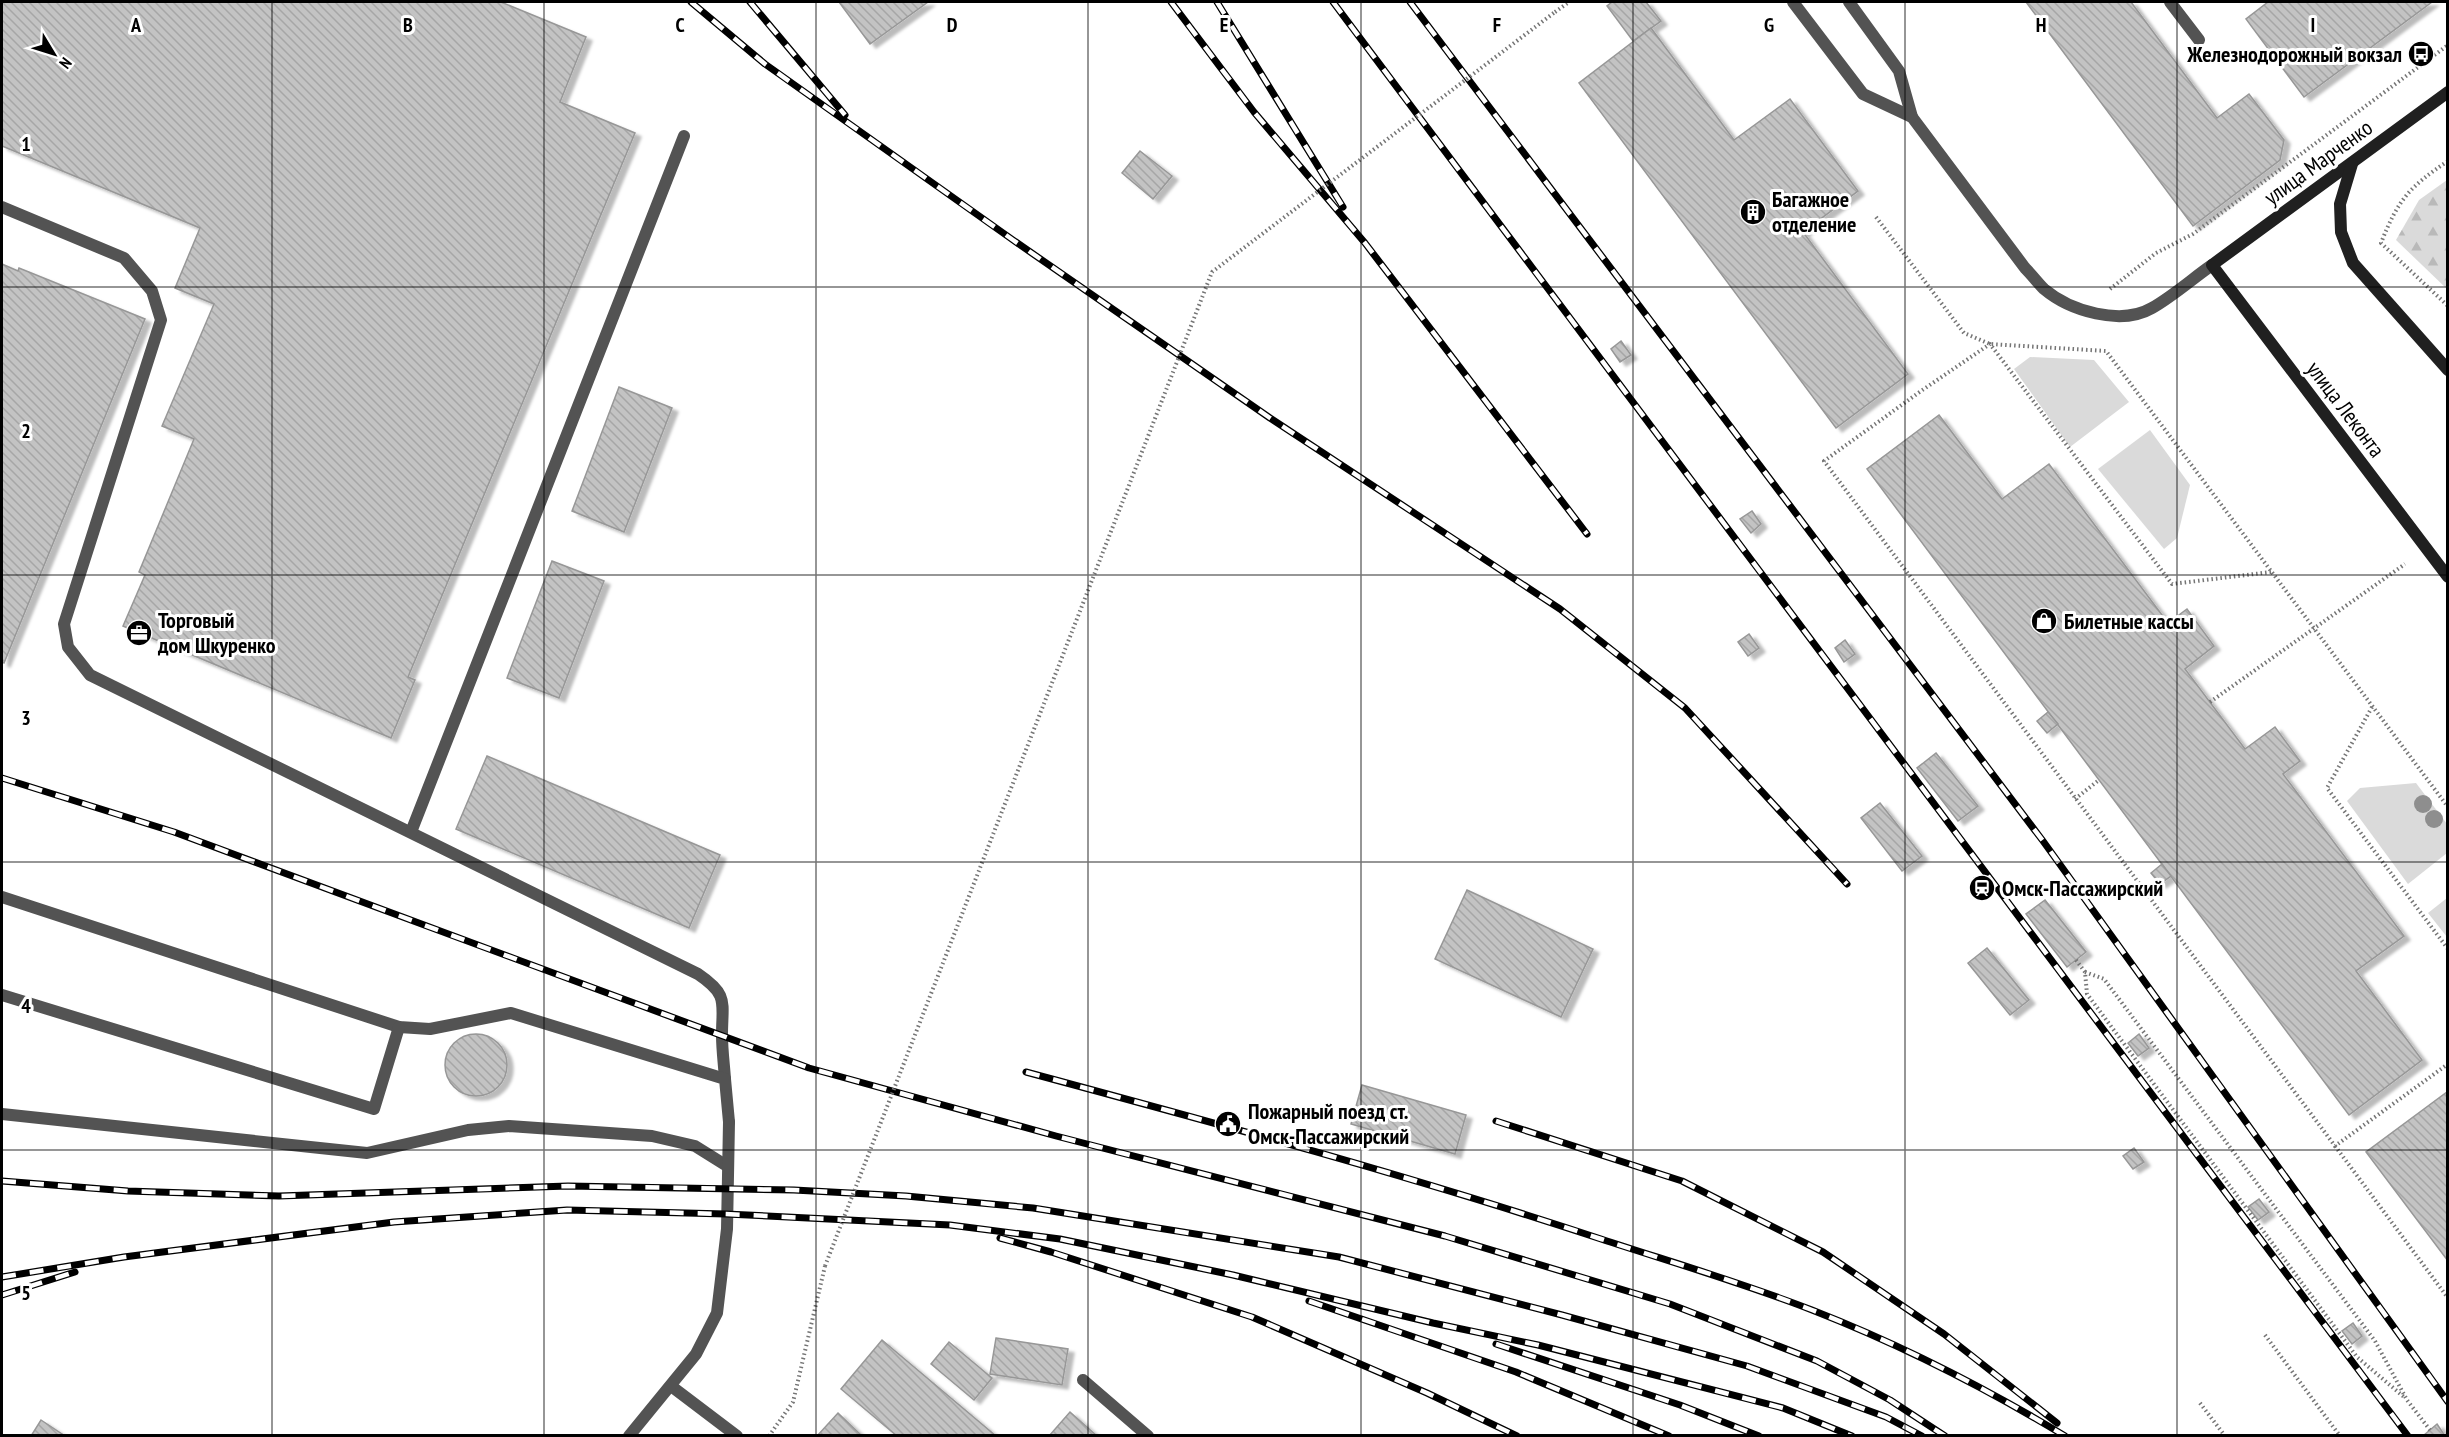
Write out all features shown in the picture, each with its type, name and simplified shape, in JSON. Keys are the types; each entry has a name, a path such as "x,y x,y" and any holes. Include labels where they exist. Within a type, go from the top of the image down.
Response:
{"street":[{"path":"1793,2 1863,94 1912,117"},
{"path":"1849,2 1899,71 1912,117 2025,268 2045,290 2073,307 2103,315 2124,316 2150,309 2212,265"},
{"path":"2170,2 2199,40"},
{"name":"улица Марченко","path":"2212,265 2448,92"},
{"path":"411,832 684,136"},
{"path":"2352,164 2340,204 2341,232 2353,262 2448,370"},
{"path":"2,207 124,258 153,291 161,320 64,624 68,647 90,675 636,943 698,974 715,986 724,1004 722,1035 729,1122 727,1229 717,1313 696,1354 629,1436"},
{"name":"улица Леконта","path":"2212,265 2448,577"},
{"path":"2,897 399,1028 430,1029 511,1012 725,1078"},
{"path":"2,995 374,1109 399,1028"},
{"path":"2,1114 367,1153 468,1130 509,1126 652,1136 695,1146 727,1166"},
{"path":"1083,1380 1148,1436"},
{"path":"670,1386 736,1436"}],"path":[{"path":"769,1436 793,1402 825,1266 1212,272 1569,2"},
{"path":"2096,350 2109,290 2156,253 2193,234 2448,45"},
{"path":"2448,161 2407,192 2392,217 2381,243 2448,306"},
{"path":"1876,218 1964,333 1990,344 2106,351 2448,807"},
{"path":"1990,344 2172,584 2271,572"},
{"path":"1990,344 1824,461 2448,1298"},
{"path":"2210,702 2314,630 2425,548"},
{"path":"2372,707 2326,788 2448,949"},
{"path":"2075,799 2099,780"},
{"path":"2076,960 2085,972 2087,994 2357,1357 2407,1400"},
{"path":"2085,972 2104,979 2375,1341 2407,1400 2430,1430"},
{"path":"2335,1146 2448,1064"},
{"path":"2265,1335 2340,1436"},
{"path":"2200,1403 2225,1436"}],"green space":[{"path":"2447,180 2447,289 2396,240 2419,200"},
{"path":"2030,357 2094,360 2129,402 2070,447 2014,369"},
{"path":"2150,430 2190,485 2177,538 2164,549 2098,469"},
{"path":"2416,783 2447,824 2447,853 2408,884 2347,801 2360,788"},
{"path":"2447,898 2447,937 2428,913"}],"building":[{"path":"2,2 501,2 586,37 560,102 635,133 408,677 415,680 391,738 123,626 145,575 139,572 194,439 162,426 214,304 175,288 200,228 2,146"},
{"path":"839,2 928,2 870,44"},
{"path":"1612,2 1646,2 1661,21 1633,41 1607,6"},
{"path":"2026,2 2131,2 2217,118 2249,94 2284,140 2280,160 2193,226"},
{"path":"2268,2 2432,2 2304,97 2246,19"},
{"name":"Багажное отделение","path":"1651,28 1734,140 1790,99 1858,191 1803,232 1908,374 1836,428 1579,83"},
{"path":"1140,151 1172,176 1153,199 1122,173"},
{"path":"2,264 18,271 19,268 145,319 4,663 2,662"},
{"path":"1621,341 1631,355 1620,362 1611,349"},
{"path":"619,387 672,408 624,532 572,511"},
{"path":"1939,415 2002,499 2049,464 2168,623 2187,609 2214,646 2185,669 2245,749 2275,727 2300,761 2283,774 2404,936 2356,971 2422,1060 2349,1115 1867,469"},
{"path":"1752,511 1761,524 1751,533 1740,519"},
{"path":"552,561 604,581 559,698 507,678"},
{"path":"1749,634 1759,648 1748,656 1738,642"},
{"path":"1845,640 1855,654 1844,662 1835,648"},
{"path":"2048,712 2058,724 2047,733 2037,721"},
{"path":"1936,753 1978,806 1958,821 1917,768"},
{"path":"487,756 720,855 689,928 456,829"},
{"path":"1880,803 1922,856 1902,871 1861,818"},
{"path":"2162,864 2171,876 2160,884 2151,873"},
{"path":"1467,890 1593,949 1561,1017 1435,959"},
{"path":"2045,900 2086,952 2067,967 2026,914"},
{"path":"1987,948 2029,1000 2010,1015 1968,963"},
{"path":"470,1034 482,1034 498,1043 505,1053 507,1065 505,1077 498,1087 482,1096 470,1096 459,1091 450,1082 445,1071 445,1059 450,1048 459,1039"},
{"path":"2139,1034 2149,1048 2138,1056 2128,1043"},
{"path":"1362,1085 1466,1115 1455,1154 1351,1124"},
{"path":"2448,1093 2448,1261 2366,1152"},
{"path":"2134,1148 2144,1162 2133,1169 2123,1156"},
{"path":"2259,1199 2269,1212 2258,1220 2248,1207"},
{"path":"2353,1323 2362,1336 2352,1344 2342,1331"},
{"path":"996,1338 1068,1349 1062,1385 990,1374"},
{"path":"882,1340 996,1436 897,1436 841,1389"},
{"path":"949,1342 992,1378 974,1400 931,1364"},
{"path":"1070,1412 1097,1436 1049,1436"},
{"path":"838,1413 862,1436 817,1436"},
{"path":"41,1420 65,1436 31,1436"},
{"path":"2437,1424 2445,1436 2424,1436 2424,1435"}],"railway":[{"path":"691,2 765,64 1013,240 1270,418 1560,609 1685,708 1847,884"},
{"path":"750,2 845,115"},
{"path":"1171,2 1254,112 1365,243 1587,534"},
{"path":"1217,2 1343,207"},
{"path":"1333,2 2408,1436"},
{"path":"1410,2 2043,841 2448,1402"},
{"path":"2,778 174,832 809,1068 1056,1136 1445,1236 1670,1304 1817,1361 1890,1400 1945,1436"},
{"path":"1026,1072 1386,1172 1760,1291 1845,1323 1909,1352 2004,1400 2065,1436"},
{"path":"1496,1121 1682,1181 1823,1252 1944,1334 2057,1423"},
{"path":"2,1181 128,1191 279,1196 568,1186 794,1190 906,1196 1033,1208 1339,1257 1747,1366 1886,1417 1922,1436"},
{"path":"2,1277 124,1257 394,1222 567,1210 726,1214 950,1225 1060,1239 1233,1275 1433,1323 1538,1345 1783,1408 1852,1436"},
{"path":"1000,1238 1051,1252 1252,1317 1427,1393 1517,1436"},
{"path":"2,1295 75,1272"},
{"path":"1309,1301 1516,1372 1669,1436"},
{"path":"1496,1344 1680,1405 1759,1436"}],"place":[{"name":"Железнодорожный вокзал","path":"2421,54"},
{"name":"Багажное отделение","path":"1753,212"},
{"name":"Билетные кассы","path":"2044,621"},
{"name":"Торговый дом Шкуренко","path":"139,633"},
{"name":"Омск-Пассажирский","path":"1982,888"},
{"name":"Пожарный поезд ст. Омск-Пассажирский","path":"1228,1124"}]}
